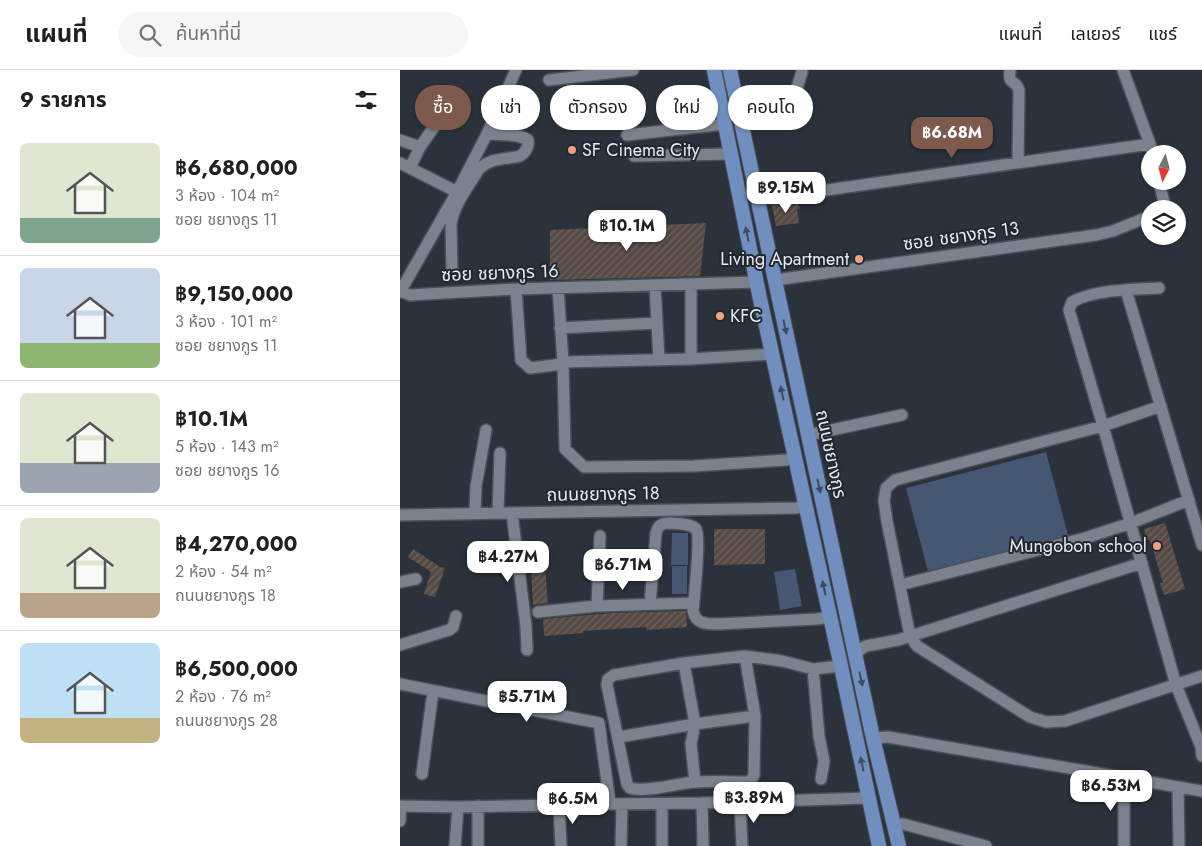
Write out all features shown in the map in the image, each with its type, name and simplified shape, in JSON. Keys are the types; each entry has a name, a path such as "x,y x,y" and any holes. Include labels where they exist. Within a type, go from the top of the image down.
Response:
{"main road":[{"name":"ถนนชยางกูร","path":"714,70 757,282 879,846"},
{"name":"ถนนชยางกูร","path":"730,70 733,85"},
{"name":"ถนนชยางกูร","path":"742,130 855,653 899,846"},
{"path":"757,282 775,280"},
{"path":"840,661 855,653"}],"street":[{"path":"400,291 457,192 516,70"},
{"path":"550,80 633,70"},
{"path":"1010,70 1009,78 1019,90 1018,163"},
{"path":"1124,70 1151,145"},
{"path":"798,85 802,72"},
{"path":"627,135 725,124"},
{"path":"432,130 405,166 457,192"},
{"path":"452,273 451,224 455,207 484,164 494,160 520,156 528,147 528,140 524,137 486,134"},
{"path":"400,140 420,147"},
{"path":"757,200 1018,163 1141,150"},
{"path":"634,156 731,154"},
{"name":"ซอย ชยางกูร 13","path":"775,280 1096,236 1141,220"},
{"name":"ซอย ชยางกูร 16","path":"400,291 410,294 757,282"},
{"path":"691,284 691,359"},
{"path":"655,285 659,360"},
{"path":"558,288 563,362 565,449 584,467 694,466 796,458"},
{"path":"1159,288 1126,290 1078,299 1072,302 1069,310 1104,426 1176,685 1202,750"},
{"path":"516,289 521,360 530,368 555,365 563,362 691,359 773,354"},
{"path":"1126,290 1202,545"},
{"path":"560,328 657,324"},
{"path":"1161,406 1104,426 895,480 886,488 884,501 910,636 918,646 1030,717 1046,722 1065,721 1202,676"},
{"path":"808,435 902,416"},
{"path":"475,513 476,486 486,430"},
{"path":"498,514 500,453"},
{"path":"900,585 1084,538 1131,523 1189,500"},
{"name":"ถนนชยางกูร 18","path":"400,515 796,508 806,506"},
{"path":"512,514 526,626 527,650"},
{"path":"650,604 657,527 666,523 689,525 696,530 698,535 693,611 699,621 706,624 830,617"},
{"path":"597,606 600,536"},
{"path":"855,653 866,646 898,640 1142,563"},
{"path":"400,582 416,579"},
{"path":"538,612 597,606 693,603"},
{"path":"400,645 449,630 453,627 456,616"},
{"path":"745,656 755,716 754,775 751,780 747,782 695,782 644,789 630,788 627,784 607,685 608,679 614,675 745,656 782,660 813,669 840,661"},
{"path":"684,664 694,724 691,744 695,782"},
{"path":"813,669 819,736 824,761 821,779"},
{"path":"400,684 599,723 610,804"},
{"path":"422,774 433,691"},
{"path":"618,737 755,716"},
{"path":"874,738 888,736 1202,791"},
{"path":"1124,778 1124,846"},
{"path":"1178,787 1179,846"},
{"path":"400,821 400,806 662,804 869,798"},
{"path":"740,802 742,846"},
{"path":"702,803 703,846"},
{"path":"621,846 622,804"},
{"path":"662,804 662,846"},
{"path":"559,805 561,846"},
{"path":"478,806 478,846"},
{"path":"456,846 458,807"},
{"path":"894,825 903,824 986,846"}],"shaded area":[{"path":"1046,452 1069,539 929,575 906,488"},
{"path":"672,533 688,533 688,565 671,565"},
{"path":"672,566 687,566 687,594 672,594"},
{"path":"795,569 802,606 780,610 774,572"}],"building":[{"path":"798,202 800,209 797,209 799,223 776,226 772,205"},
{"path":"706,223 700,276 550,280 550,230"},
{"path":"1165,523 1185,589 1164,595 1160,583 1163,583 1150,540 1147,540 1144,529"},
{"path":"714,529 765,529 765,564 714,565"},
{"path":"413,549 440,567 445,568 435,597 424,594 431,572 408,557"},
{"path":"545,567 548,603 533,605 531,568"},
{"path":"686,611 687,627 647,630 646,627 583,631 584,633 544,636 543,619 612,613"}],"place":[{"name":"SF Cinema City","path":"572,150"},
{"name":"Living Apartment","path":"859,259"},
{"name":"KFC","path":"720,316"},
{"name":"Mungobon school","path":"1157,546"}]}
